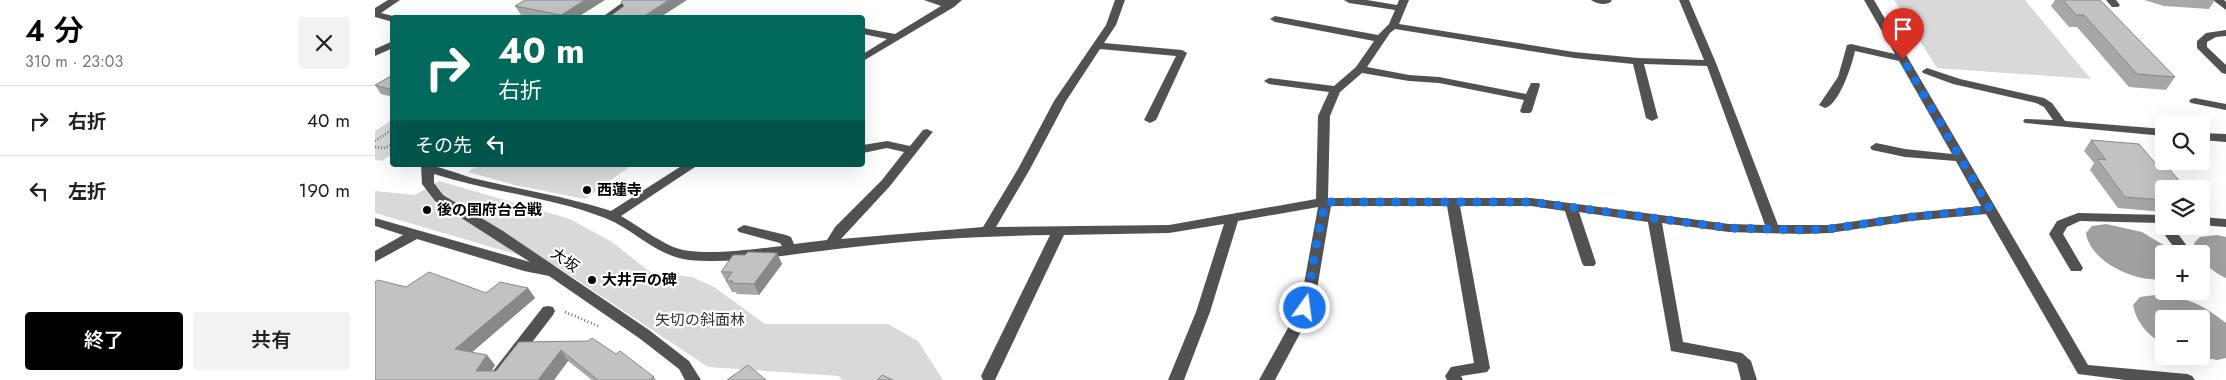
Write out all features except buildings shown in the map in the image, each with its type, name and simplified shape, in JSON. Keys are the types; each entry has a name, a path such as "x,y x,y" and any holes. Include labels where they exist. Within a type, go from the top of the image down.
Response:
{"street":[{"path":"375,13 395,0"},
{"path":"610,15 632,0"},
{"path":"929,0 954,2"},
{"path":"987,231 1024,169 1060,101 1111,25 1120,0"},
{"path":"1349,0 1401,4 1393,26"},
{"path":"1595,0 1607,1"},
{"path":"1684,0 1711,63 1773,229"},
{"path":"1869,0 2083,370 2155,379 2187,380"},
{"path":"2218,0 2226,6"},
{"path":"865,57 954,2"},
{"path":"375,13 390,18"},
{"path":"1275,19 1381,39"},
{"path":"1267,380 1305,308 1324,202 1324,116 1327,104 1336,90 1360,69 1386,30 1393,26 1574,55 1711,63"},
{"path":"865,31 896,37"},
{"path":"2226,33 2217,33 2205,37 2202,42 2202,48 2226,71"},
{"path":"1096,45 1182,53 1150,120"},
{"path":"375,53 390,46"},
{"path":"1825,105 1843,77 1851,47 1903,59"},
{"path":"1638,60 1651,118"},
{"path":"1360,69 1409,78 1439,80 1530,98"},
{"path":"1927,70 1957,82 2040,100 2048,105 2061,123"},
{"path":"1269,81 1336,90"},
{"path":"1526,111 1535,85"},
{"path":"2195,101 2226,107"},
{"path":"2029,121 2155,132"},
{"path":"831,245 840,230 886,183 927,132"},
{"path":"2210,137 2226,138"},
{"path":"865,148 894,143 912,151"},
{"path":"1876,146 1905,153 1960,158"},
{"path":"427,167 469,181 575,204 612,216 674,252 690,255 738,255 987,231 1169,229 1324,202 1531,202 1729,228 1773,229 1829,229 1911,217 1990,209"},
{"name":"大坂","path":"427,167 428,184 439,198 498,234 684,365 693,380"},
{"path":"612,216 689,167"},
{"path":"1453,202 1482,368 1457,371 1453,376 1455,380"},
{"path":"1571,208 1589,264"},
{"path":"1654,217 1676,347 1737,357 1743,362 1749,380"},
{"path":"2076,268 2056,234 2062,224 2078,217 2122,220 2131,217 2155,221"},
{"path":"1176,380 1220,264 1232,219"},
{"path":"375,222 555,273"},
{"path":"2210,222 2226,223"},
{"path":"744,229 763,235 778,236 786,240 790,250"},
{"path":"989,376 1059,231"},
{"path":"375,257 415,234"},
{"path":"494,380 548,311"}],"path":[{"path":"375,141 390,131"},
{"path":"375,147 384,148 390,145"}],"green space":[{"path":"1894,0 2025,0 2091,79 1937,68"},
{"path":"390,121 390,155 382,161 375,160 375,131"},
{"path":"475,167 629,167 585,199 514,185 468,172"},
{"name":"矢切の斜面林","path":"439,181 570,219 612,242 650,272 692,277 714,287 765,324 888,324 918,341 943,380 842,380 839,376 708,367 556,266 375,213 375,191 415,195"}],"shaded area":[{"path":"2106,224 2142,232 2163,245 2155,245 2155,279 2141,278 2128,274 2105,261 2089,243 2086,233 2092,226"},
{"path":"2217,235 2226,237 2226,278 2210,268 2210,245 2195,245 2194,243 2200,237"},
{"path":"2155,295 2155,300 2187,300 2207,310 2155,310 2155,338 2148,333 2137,317 2133,305 2140,297"},
{"path":"2210,312 2226,323 2226,358 2217,360 2210,359"}],"place":[{"name":"西蓮寺","path":"587,190"},
{"name":"後の国府台合戦","path":"427,210"},
{"name":"大井戸の碑","path":"592,280"}],"route":[{"path":"1305,308 1321,219 1326,202 1531,202 1729,228 1802,230 1829,229 1911,217 1990,209 1903,59"}]}
